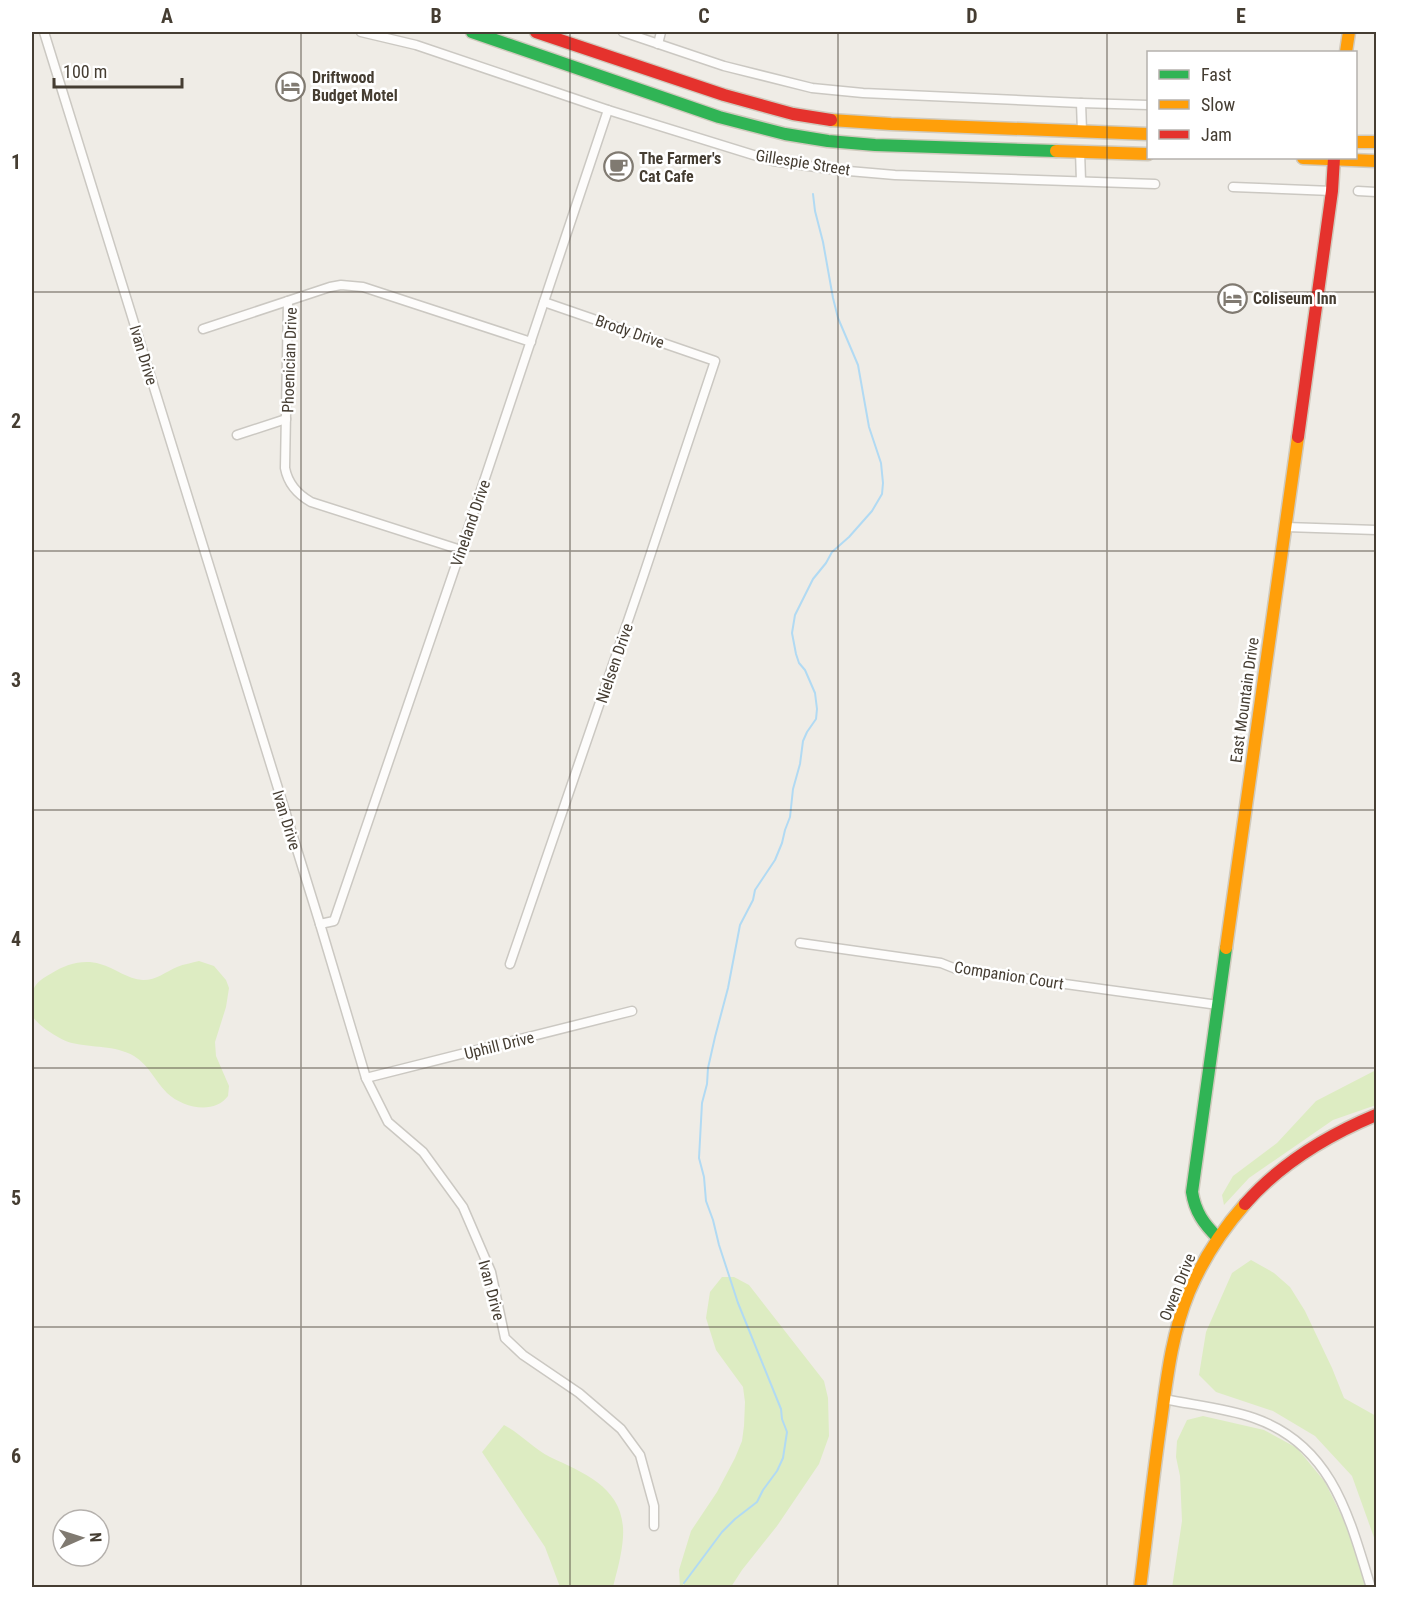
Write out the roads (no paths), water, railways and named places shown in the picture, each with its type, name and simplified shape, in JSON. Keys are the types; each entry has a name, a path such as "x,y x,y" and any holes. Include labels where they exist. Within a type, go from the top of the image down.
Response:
{"main road":[{"path":"472,32 719,117 785,134 875,145 1147,154"},
{"path":"536,32 724,95 793,114 854,122 1147,134"},
{"path":"1346,51 1349,32"},
{"path":"1080,152 1083,143 1087,142 1147,142"},
{"path":"1357,142 1377,142"},
{"name":"East Mountain Drive","path":"1218,1238 1205,1226 1196,1212 1192,1192 1286,527 1332,191 1334,159"},
{"path":"1348,159 1377,161"},
{"name":"Owen Drive","path":"1140,1587 1164,1399 1175,1337 1182,1311 1203,1263 1218,1238 1246,1203 1279,1170 1339,1131 1377,1115"}],"street":[{"name":"Ivan Drive","path":"44,32 366,1078 388,1122 423,1152 464,1207 491,1272 505,1338 523,1355 579,1393 621,1429 640,1455 654,1506 654,1526"},
{"name":"Gillespie Street","path":"361,32 416,45 608,110 773,161 895,175 1155,184"},
{"path":"623,32 724,66 812,88 863,93 1147,105"},
{"path":"658,44 661,32"},
{"path":"1081,103 1082,131"},
{"name":"Vineland Drive","path":"320,924 334,921 608,110"},
{"path":"1080,152 1081,181"},
{"path":"1233,187 1332,191"},
{"path":"1358,191 1377,192"},
{"name":"Phoenician Drive","path":"461,550 311,502 296,491 285,468 288,301 330,287 341,285 363,287 531,342"},
{"path":"203,329 288,301"},
{"name":"Brody Drive","path":"544,302 715,360"},
{"name":"Nielsen Drive","path":"510,964 715,360"},
{"path":"237,435 286,419"},
{"path":"1286,527 1377,530"},
{"name":"Companion Court","path":"800,943 941,963 956,969 1218,1005"},
{"name":"Uphill Drive","path":"366,1078 632,1011"},
{"path":"1164,1399 1251,1417 1266,1422 1298,1441 1321,1467 1343,1504 1351,1521 1371,1587"}],"waterway":[{"path":"684,1583 722,1532 757,1502 783,1458 787,1432 781,1409 738,1303 706,1201 704,1177 699,1158 702,1103 740,925 753,900 755,890 775,860 782,843 790,817 803,741 816,719 815,693 796,654 792,633 795,615 813,579 832,552 872,511 882,494 881,463 869,427 858,365 838,318 813,194"}],"place":[{"name":"Driftwood Budget Motel","path":"291,86"},
{"name":"The Farmer's Cat Cafe","path":"618,167"},
{"name":"Coliseum Inn","path":"1232,298"}]}
